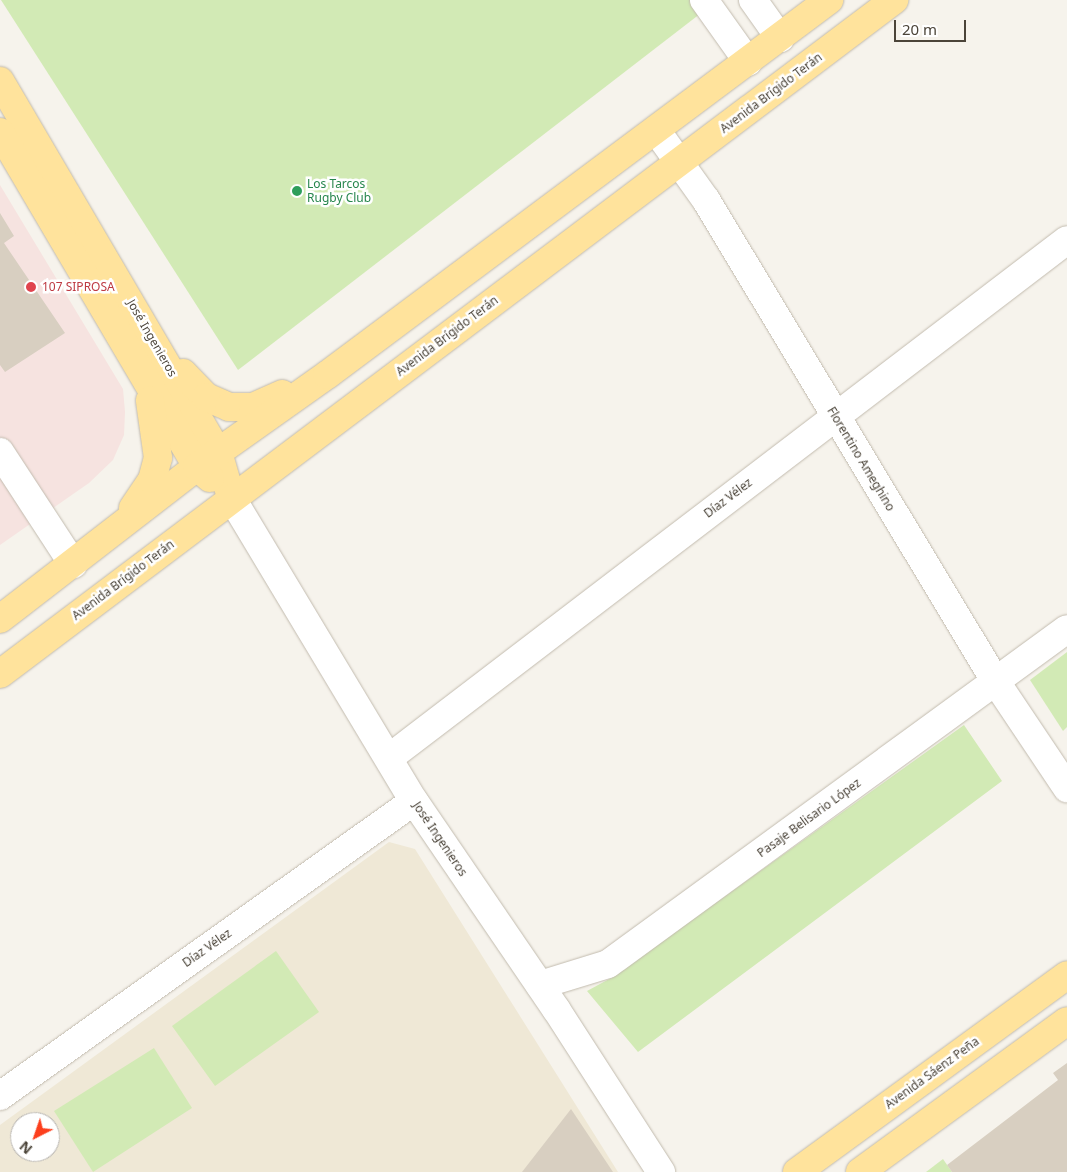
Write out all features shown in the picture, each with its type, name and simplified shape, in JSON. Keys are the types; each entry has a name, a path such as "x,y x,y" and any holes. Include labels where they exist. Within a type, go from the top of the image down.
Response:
{"main road":[{"path":"0,619 207,460 327,375 748,62 828,0"},
{"name":"Avenida Brígido Terán","path":"0,674 231,497 894,0"},
{"name":"José Ingenieros","path":"0,81 161,351 207,460"},
{"name":"José Ingenieros","path":"0,132 146,382 207,460 231,497"},
{"path":"161,351 206,397 229,407 253,407 327,375"},
{"path":"113,532 140,500 152,480 158,458 146,382"},
{"name":"Avenida Sáenz Peña","path":"797,1172 1067,975"},
{"path":"860,1172 1067,1021"}],"street":[{"path":"704,0 748,62"},
{"path":"753,0 780,38"},
{"name":"Florentino Ameghino","path":"656,130 706,200 834,417 996,682 1067,788"},
{"name":"Díaz Vélez","path":"389,758 1067,240"},
{"path":"0,452 73,564"},
{"name":"José Ingenieros","path":"231,497 414,801 540,985 661,1172"},
{"name":"Pasaje Belisario López","path":"540,985 608,964 1067,629"},
{"name":"Díaz Vélez","path":"0,1096 414,801"}],"shaded area":[{"name":"107 SIPROSA","path":"0,185 123,389 125,412 124,435 113,460 89,483 0,545"},
{"path":"389,842 415,849 618,1172 0,1172 0,1125 10,1118 10,1162 60,1162 60,1112 18,1112"}],"green space":[{"name":"Los Tarcos Rugby Club","path":"1,0 718,0 238,370"},
{"path":"1067,652 1067,727 1063,731 1030,680"},
{"path":"964,725 1002,781 638,1052 587,991 611,978"},
{"path":"276,951 319,1012 215,1086 172,1026"},
{"path":"154,1048 192,1108 93,1172 60,1120 60,1112 54,1111"},
{"path":"943,1159 952,1172 926,1172"}],"building":[{"path":"0,213 14,236 4,243 65,333 5,372 0,365"},
{"path":"1067,1063 1067,1172 952,1172 947,1165 1058,1080 1053,1073"},
{"path":"571,1109 613,1172 522,1172"}],"place":[{"name":"Los Tarcos Rugby Club","path":"297,191"},
{"name":"107 SIPROSA","path":"31,287"}]}
